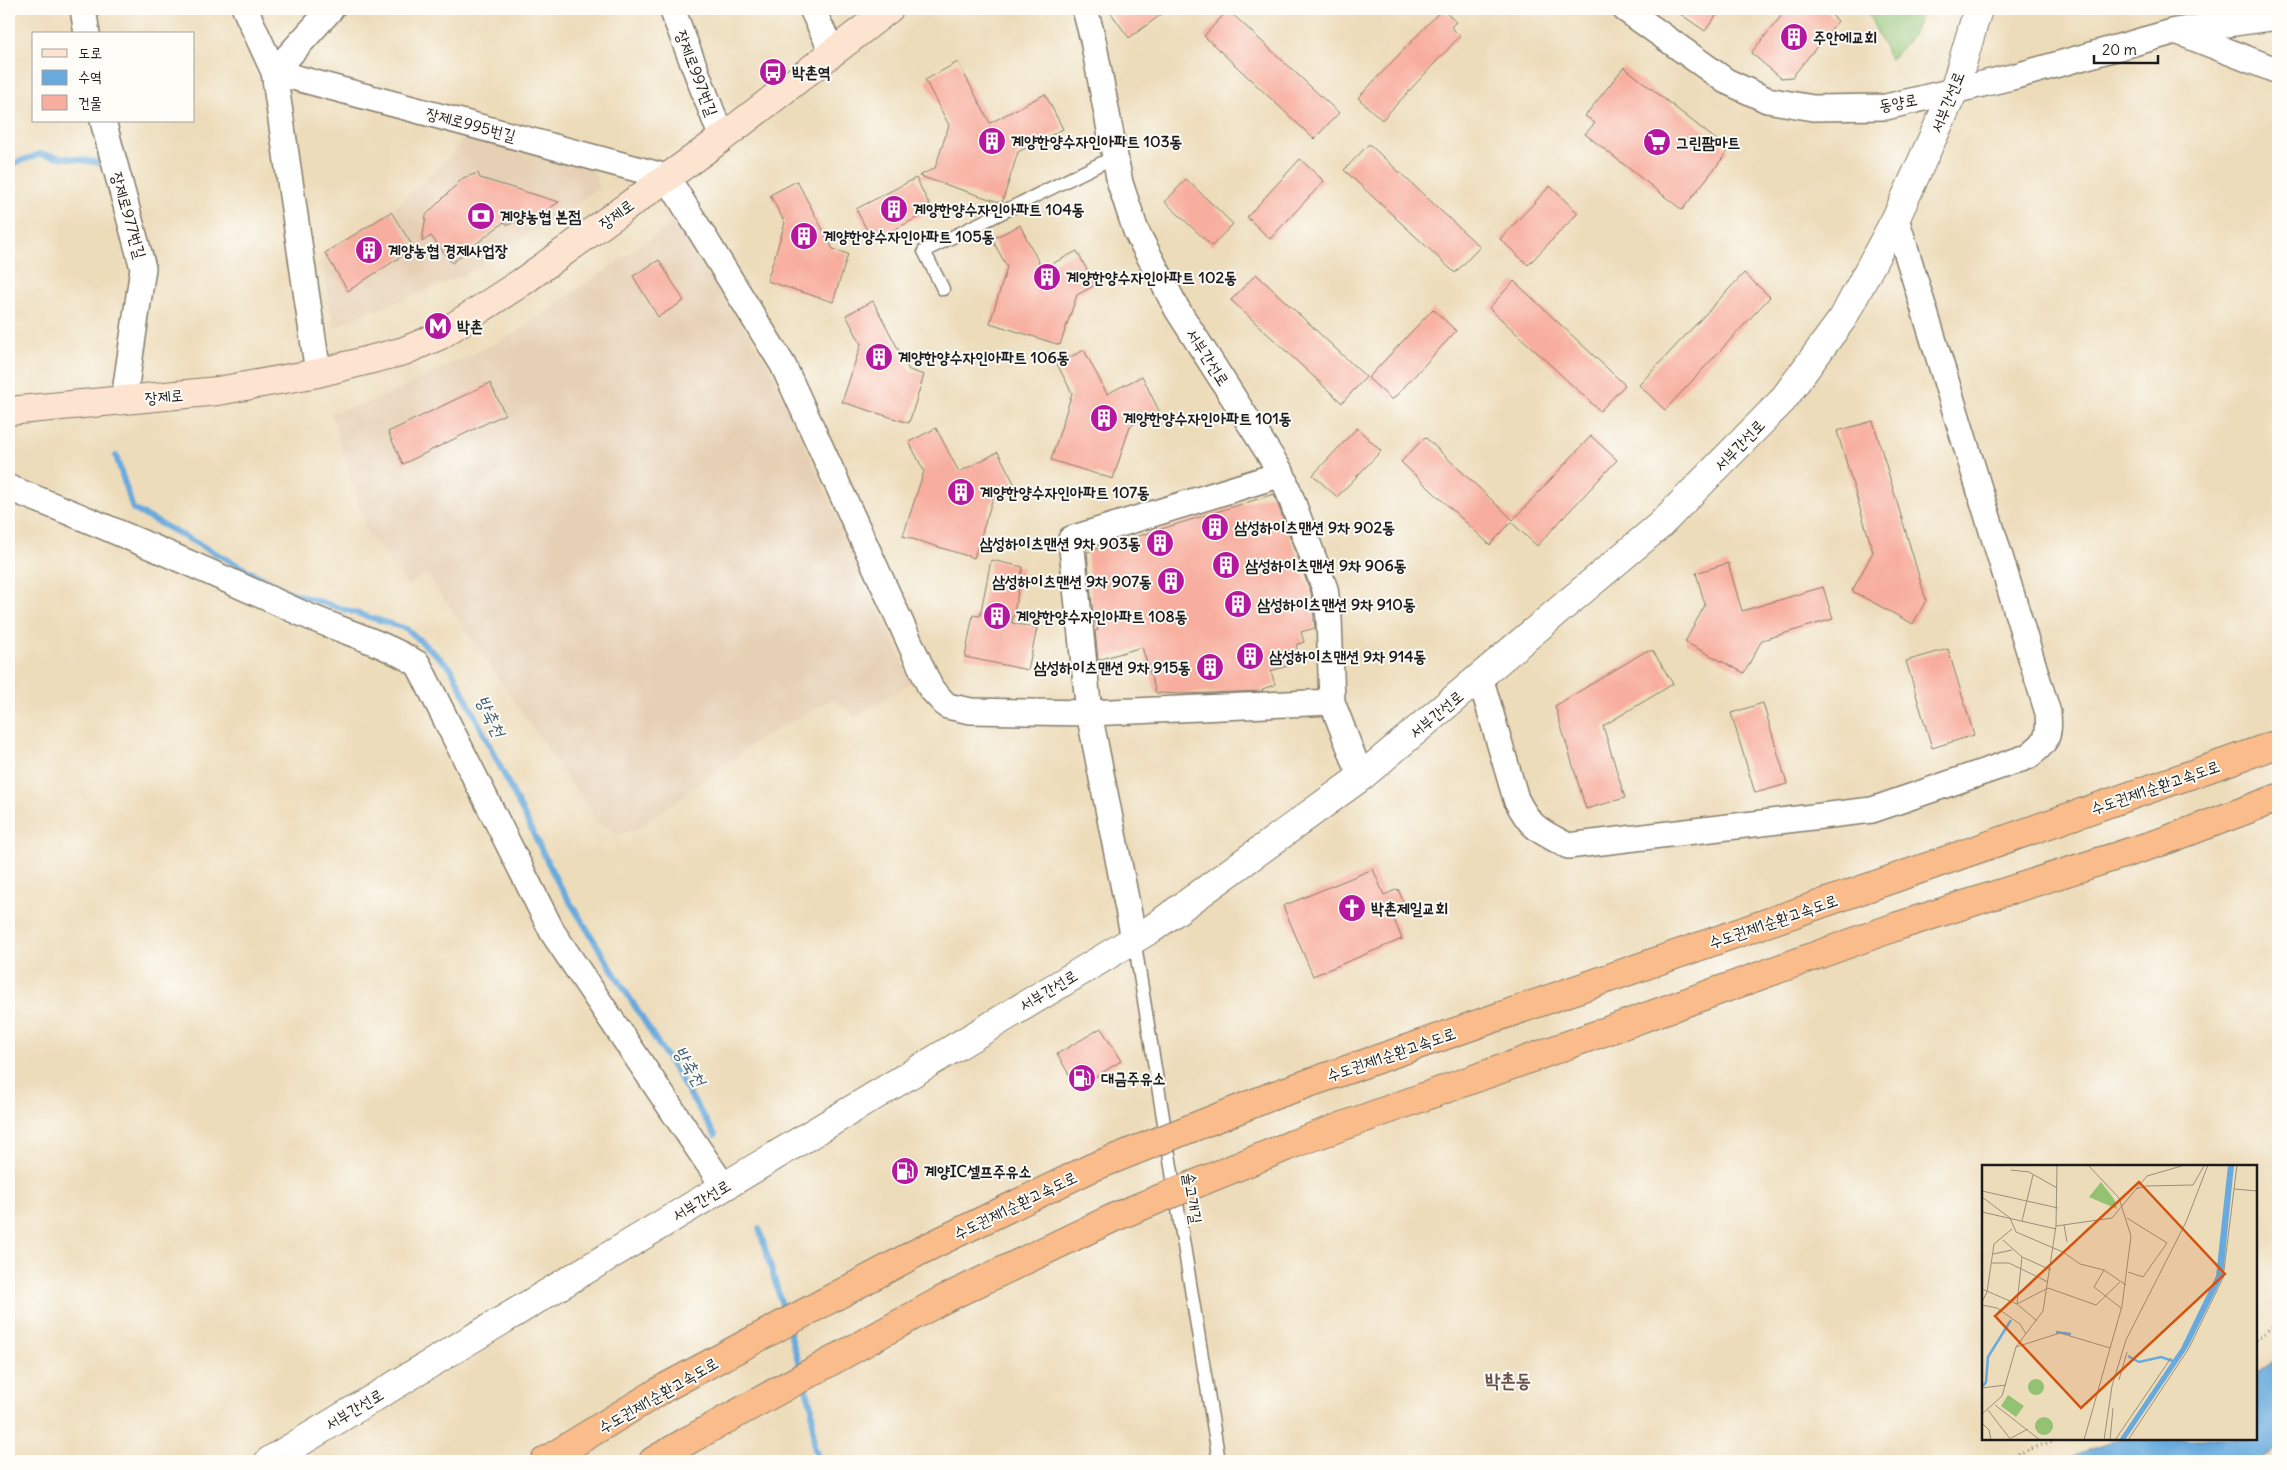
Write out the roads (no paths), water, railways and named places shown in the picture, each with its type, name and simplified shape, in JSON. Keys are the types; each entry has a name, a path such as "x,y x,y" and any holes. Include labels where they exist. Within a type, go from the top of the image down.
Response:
{"highway":[{"name":"수도권제1순환고속도로","path":"545,1461 666,1388 920,1251 1091,1168 1272,1096 2278,744"},
{"path":"653,1461 942,1300 1114,1217 1293,1144 1898,926 2164,841 2278,798"}],"main road":[{"name":"장제로","path":"9,411 218,391 318,374 404,351 439,336 522,282 722,138 889,9"}],"street":[{"path":"83,9 87,32"},
{"path":"245,9 274,72 318,374"},
{"path":"274,72 331,9"},
{"name":"장제로997번길","path":"672,9 722,138"},
{"path":"812,9 833,53"},
{"name":"서부간선로","path":"1085,9 1094,40 1114,157 1120,183 1136,231 1177,310 1282,474 1325,589 1329,618 1332,702 1361,777"},
{"name":"동양로","path":"1625,9 1726,81 1767,100 1813,108 1886,107 1954,91 2176,31 2278,17"},
{"name":"서부간선로","path":"268,1461 1153,928 1361,777 1659,526 1782,401 1843,318 1896,218 1954,91 1978,9"},
{"path":"2176,31 2278,71"},
{"name":"장제로995번길","path":"274,72 668,177"},
{"name":"장제로977번길","path":"102,122 143,268 124,399"},
{"path":"668,177 783,365 932,689 947,706 971,711 1088,713 1332,702"},
{"path":"1480,677 1516,799 1534,828 1568,846 1872,810 2027,757 2043,746 2049,733 2048,713 1896,218"},
{"path":"1134,939 1088,713 1071,540 1282,474"},
{"path":"9,488 124,533 327,625 396,650 418,664 554,933 724,1187"}],"lane":[{"path":"943,289 924,251 1114,157"},
{"name":"솔고개길","path":"1134,939 1219,1461"}],"water":[{"path":"2278,1359 2278,1449 2260,1461 2060,1461 2115,1440 2257,1440 2257,1374"}],"waterway":[{"name":"방축천","path":"9,165 40,154 102,163"},
{"name":"방축천","path":"116,456 133,509 286,591 407,629 451,668 557,881 715,1135"},
{"name":"방축천","path":"759,1228 785,1315"},
{"name":"방축천","path":"789,1330 801,1371"},
{"name":"방축천","path":"804,1383 812,1408 814,1446 819,1461"}],"place":[{"name":"주안에교회","path":"1794,37"},
{"name":"박촌역","path":"773,72"},
{"name":"계양한양수자인아파트 103동","path":"992,141"},
{"name":"그린팜마트","path":"1657,142"},
{"name":"계양한양수자인아파트 104동","path":"894,209"},
{"name":"계양농협 본점","path":"481,216"},
{"name":"계양한양수자인아파트 105동","path":"804,236"},
{"name":"계양농협 경제사업장","path":"369,250"},
{"name":"계양한양수자인아파트 102동","path":"1047,277"},
{"name":"박촌","path":"438,326"},
{"name":"계양한양수자인아파트 106동","path":"879,357"},
{"name":"계양한양수자인아파트 101동","path":"1104,418"},
{"name":"계양한양수자인아파트 107동","path":"961,492"},
{"name":"삼성하이츠맨션 9차 902동","path":"1215,527"},
{"name":"삼성하이츠맨션 9차 903동","path":"1160,543"},
{"name":"삼성하이츠맨션 9차 906동","path":"1226,565"},
{"name":"삼성하이츠맨션 9차 907동","path":"1171,581"},
{"name":"삼성하이츠맨션 9차 910동","path":"1238,604"},
{"name":"계양한양수자인아파트 108동","path":"997,616"},
{"name":"삼성하이츠맨션 9차 914동","path":"1250,656"},
{"name":"삼성하이츠맨션 9차 915동","path":"1210,667"},
{"name":"박촌제일교회","path":"1352,908"},
{"name":"대금주유소","path":"1082,1078"},
{"name":"계양IC셀프주유소","path":"905,1171"}],"district":[{"name":"박촌동","path":"1508,1380"}]}
